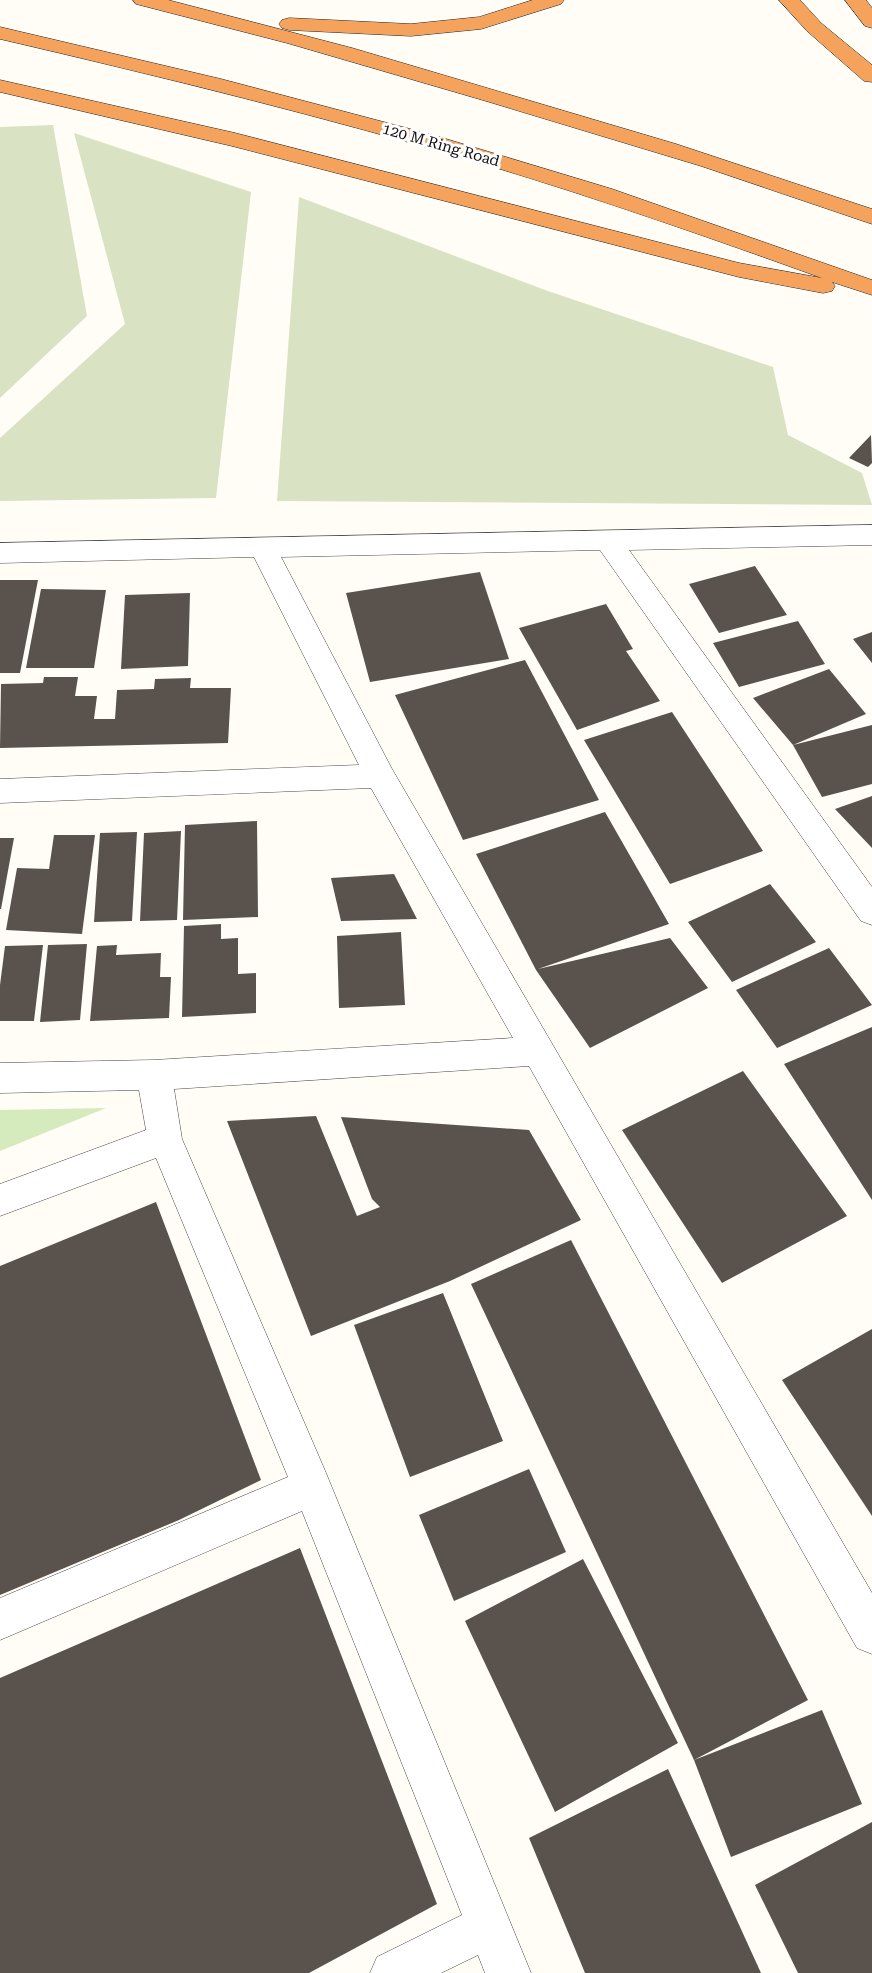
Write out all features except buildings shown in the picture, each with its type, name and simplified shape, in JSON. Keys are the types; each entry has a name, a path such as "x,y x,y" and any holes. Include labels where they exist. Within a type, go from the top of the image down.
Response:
{"highway":[{"path":"143,0 232,21 476,90 761,176 872,217"},
{"path":"232,21 411,30 481,23 554,0"},
{"path":"789,0 813,27 872,76"},
{"path":"855,0 872,22"},
{"name":"120 M Ring Road","path":"0,33 177,73 367,123 565,182 872,289"},
{"path":"0,86 235,140 767,277 813,285 872,289"}],"street":[{"path":"0,553 872,535"},
{"path":"608,542 872,912"},
{"path":"263,548 380,776 872,1633"},
{"path":"0,791 380,776"},
{"path":"0,1078 154,1075 539,1051"},
{"path":"154,1075 165,1139 312,1487 508,1973"},
{"path":"0,1200 165,1139"},
{"path":"0,1619 312,1487"},
{"path":"393,1973 490,1925"}],"green space":[{"path":"53,125 87,316 0,398 0,127"},
{"path":"74,133 251,192 216,498 0,501 0,438 125,324"},
{"path":"299,197 545,290 773,367 788,435 862,473 872,505 277,501"},
{"path":"106,1108 0,1151 0,1110"}]}
